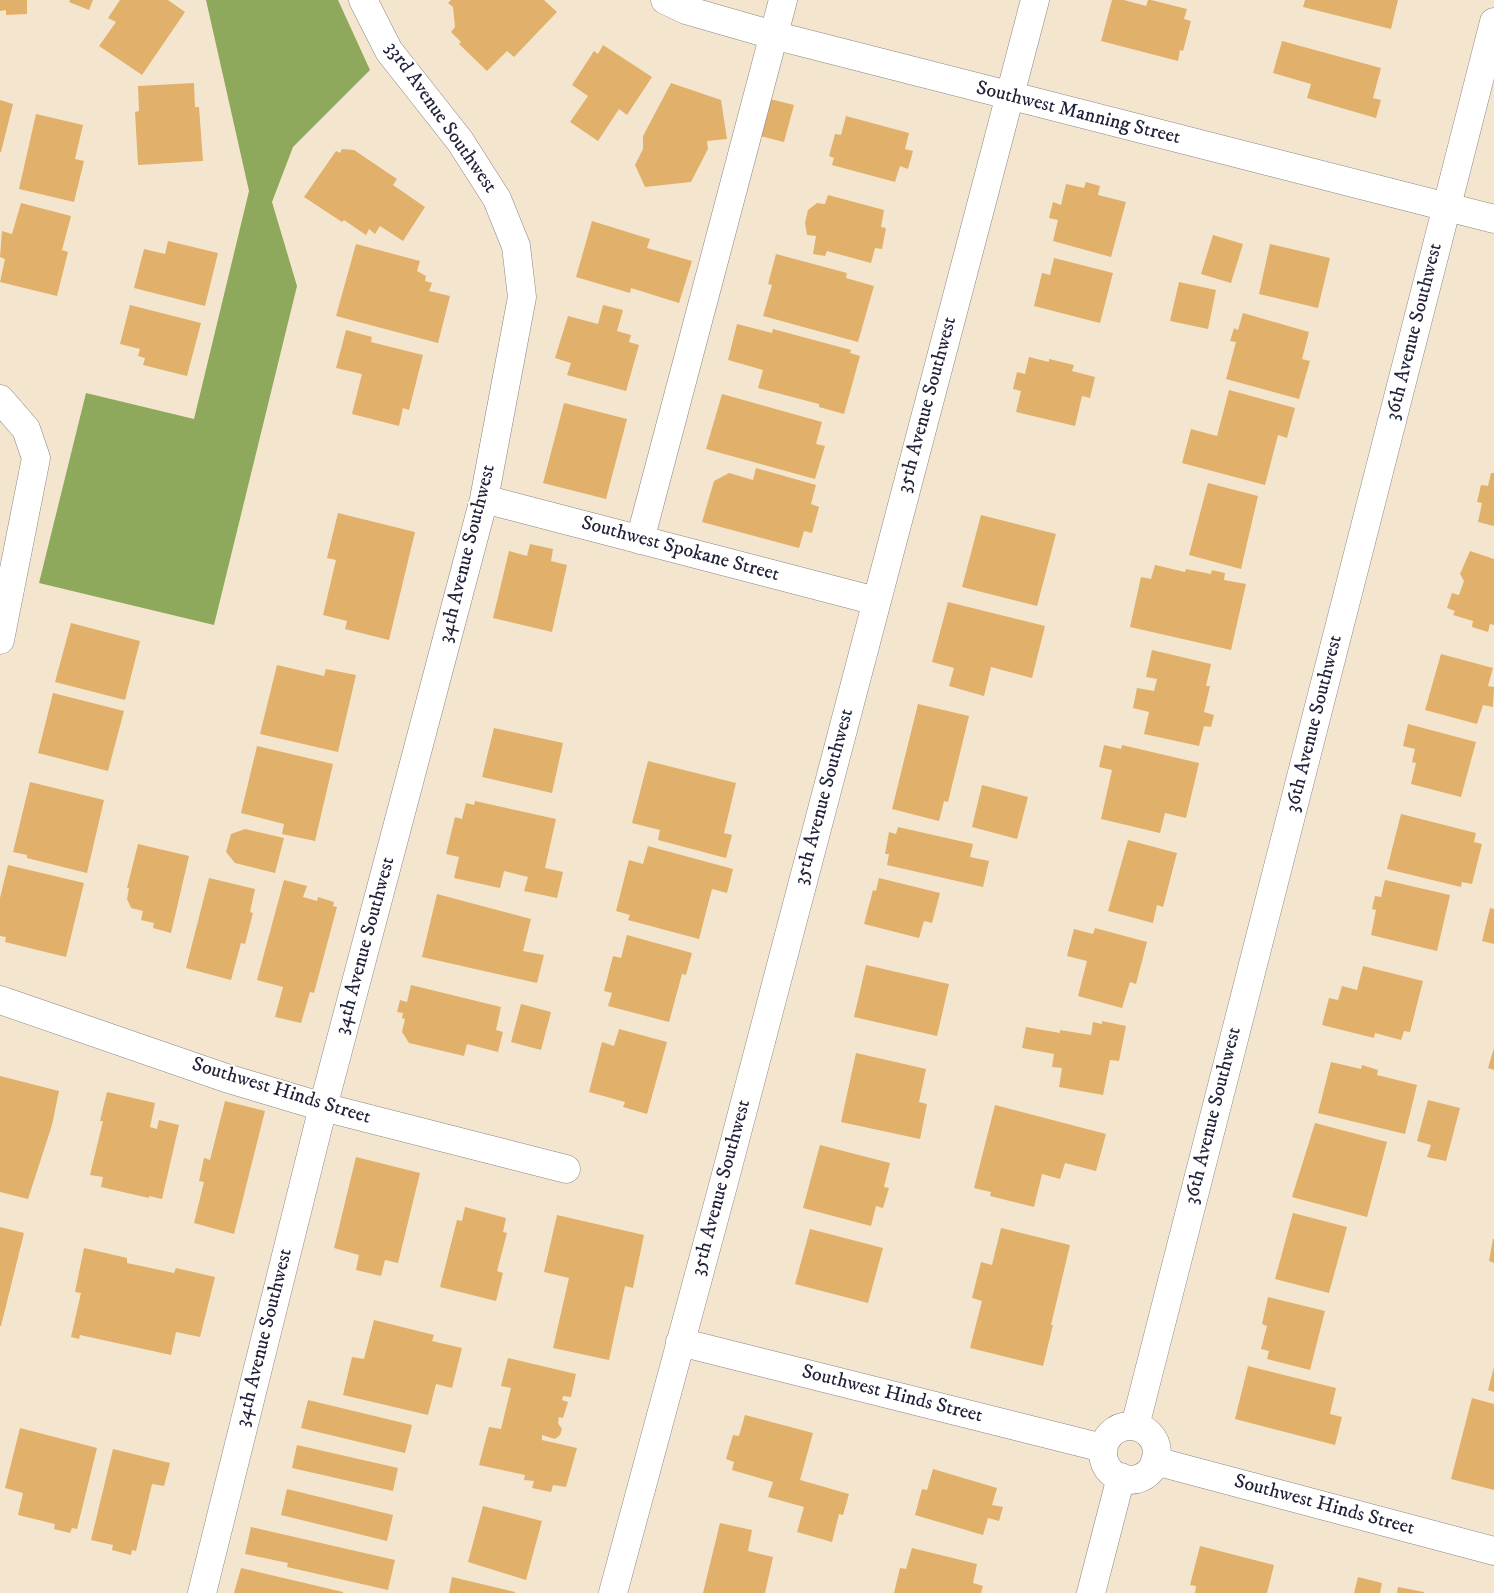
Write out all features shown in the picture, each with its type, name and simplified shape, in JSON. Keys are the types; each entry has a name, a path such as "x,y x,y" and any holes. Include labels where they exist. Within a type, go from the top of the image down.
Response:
{"street":[{"name":"33rd Avenue Southwest","path":"363,0 389,51 460,141 497,199 516,246 522,298"},
{"name":"Southwest Manning Street","path":"665,0 686,10 773,35 1494,219"},
{"path":"640,540 783,0"},
{"name":"35th Avenue Southwest","path":"613,1593 1035,0"},
{"name":"36th Avenue Southwest","path":"1135,1426 1494,22"},
{"name":"34th Avenue Southwest","path":"202,1593 323,1107 484,499 522,298"},
{"path":"0,640 36,458 26,429 2,401"},
{"name":"Southwest Spokane Street","path":"484,499 876,600"},
{"name":"Southwest Hinds Street","path":"0,1000 226,1078 323,1107 566,1169"},
{"name":"Southwest Hinds Street","path":"680,1342 1103,1448"},
{"path":"1135,1426 1148,1433 1156,1448 1155,1461 1149,1471 1133,1479 1121,1477 1108,1469 1104,1461 1103,1448 1109,1435 1116,1429 1135,1426"},
{"name":"Southwest Hinds Street","path":"1155,1461 1494,1550"},
{"path":"1091,1593 1121,1477"}],"green space":[{"path":"206,0 338,0 370,70 293,147 272,202 297,286 214,625 39,583 86,393 194,419 249,191"}],"building":[{"path":"0,0 27,0 27,14 6,15 6,10 0,11"},
{"path":"70,0 93,0 89,10 69,2"},
{"path":"120,0 168,0 185,12 142,75 99,46 116,22 108,18"},
{"path":"451,0 544,0 557,12 514,57 507,51 487,71 459,44 461,42 451,32 455,27 453,7 448,3"},
{"path":"1112,0 1124,0 1146,6 1148,0 1151,0 1187,9 1184,19 1191,21 1183,51 1180,50 1178,61 1101,41"},
{"path":"1305,0 1398,0 1391,29 1303,7"},
{"path":"1282,41 1381,68 1373,98 1381,100 1376,118 1307,98 1311,84 1273,73"},
{"path":"603,45 652,77 627,115 619,109 598,141 570,122 588,96 572,85 594,51 598,54"},
{"path":"194,83 195,107 199,107 203,161 138,165 135,112 139,111 138,86"},
{"path":"671,83 721,100 727,139 707,141 708,149 691,182 645,187 635,165 643,149 643,136"},
{"path":"770,99 794,105 784,142 760,136"},
{"path":"0,100 13,104 1,152 0,152"},
{"path":"36,114 83,125 75,159 84,161 74,202 19,189"},
{"path":"846,116 909,133 905,149 913,151 908,169 900,166 895,182 832,165 834,158 829,156 835,134 841,135"},
{"path":"342,149 354,150 397,179 393,185 425,207 403,241 380,226 375,234 369,229 366,235 304,197 336,151 340,153"},
{"path":"1086,182 1100,186 1098,195 1126,202 1111,257 1053,241 1058,220 1049,218 1053,202 1061,205 1066,184 1084,188"},
{"path":"828,195 884,210 881,227 886,228 882,249 875,248 871,263 827,251 825,256 813,254 816,236 807,235 805,223 808,210 817,203 825,204"},
{"path":"21,203 71,216 62,250 68,252 57,296 0,282 5,259 0,257 2,231 12,234"},
{"path":"592,221 650,239 647,248 692,261 679,303 631,288 630,293 576,277"},
{"path":"1213,235 1243,244 1231,283 1201,274"},
{"path":"168,241 218,253 205,306 134,288 144,249 165,254"},
{"path":"356,244 420,261 417,271 426,276 425,281 432,283 429,291 450,296 438,343 336,316"},
{"path":"1270,244 1330,258 1318,308 1259,294"},
{"path":"776,254 847,273 846,278 874,286 858,342 763,316 772,285 768,284"},
{"path":"1054,258 1113,273 1100,323 1034,306 1042,273 1050,275"},
{"path":"1179,282 1216,290 1208,329 1170,321"},
{"path":"130,305 201,323 187,376 143,365 145,358 138,356 140,349 120,344"},
{"path":"603,305 623,310 617,331 631,335 629,342 639,345 626,391 567,375 571,363 555,358 568,316 598,324"},
{"path":"1243,313 1309,332 1302,359 1310,361 1299,399 1226,379 1236,342 1230,341 1234,328 1238,330"},
{"path":"737,324 772,333 773,329 851,350 850,353 860,356 844,414 819,407 819,404 758,388 763,370 728,360"},
{"path":"346,330 372,337 371,342 423,355 409,410 403,408 399,426 352,414 362,374 336,368"},
{"path":"1029,357 1049,362 1049,359 1074,365 1072,371 1095,377 1090,398 1082,396 1075,426 1016,412 1021,391 1013,389 1017,372 1025,374"},
{"path":"1229,390 1295,408 1287,438 1278,435 1265,485 1182,463 1191,429 1217,436"},
{"path":"722,394 822,422 816,444 825,446 815,479 706,449"},
{"path":"564,403 627,419 606,499 543,483"},
{"path":"756,468 816,485 811,504 819,507 812,533 804,531 799,548 702,522 714,481 729,473 753,480"},
{"path":"1491,473 1494,473 1494,526 1478,522 1482,503 1477,502 1481,485 1488,486"},
{"path":"1208,483 1258,496 1241,569 1189,555"},
{"path":"338,513 415,532 389,640 345,629 347,621 323,615 336,560 327,558"},
{"path":"981,515 1056,534 1037,606 962,587"},
{"path":"530,544 553,549 551,561 567,565 552,632 493,618 509,551 527,556"},
{"path":"1470,551 1494,559 1494,625 1490,624 1488,632 1472,627 1473,621 1453,615 1455,611 1447,608 1452,593 1459,595 1464,581 1460,574"},
{"path":"1155,565 1185,572 1186,569 1211,574 1212,570 1225,573 1224,580 1246,584 1231,650 1130,627 1141,577 1151,579"},
{"path":"948,602 1045,626 1032,678 991,667 984,696 949,686 954,668 932,662"},
{"path":"71,623 140,641 125,700 55,682"},
{"path":"1152,650 1211,664 1206,686 1210,686 1204,712 1214,715 1211,727 1204,726 1199,746 1144,734 1149,712 1133,708 1137,688 1154,691 1157,679 1146,677"},
{"path":"1441,654 1493,668 1488,686 1494,687 1493,707 1483,705 1477,724 1425,710"},
{"path":"277,665 324,676 326,669 356,675 338,752 260,734"},
{"path":"53,693 124,711 108,771 38,753"},
{"path":"918,704 969,716 948,802 944,801 939,821 892,809"},
{"path":"1408,724 1476,742 1461,797 1411,784 1416,763 1412,762 1415,749 1403,746"},
{"path":"494,728 563,743 552,793 482,777"},
{"path":"1104,745 1121,749 1122,745 1199,763 1186,818 1165,813 1160,833 1101,819 1112,770 1099,767"},
{"path":"257,746 333,764 315,841 282,834 284,824 241,813"},
{"path":"648,761 736,783 724,833 732,835 726,858 658,840 660,830 632,823"},
{"path":"30,782 104,800 87,873 27,858 27,855 13,852"},
{"path":"982,785 1028,797 1017,839 972,827"},
{"path":"475,801 556,819 545,868 563,872 557,898 524,891 528,877 504,871 500,888 454,878 459,857 446,854 455,817 462,819 466,803 474,805"},
{"path":"1401,814 1476,833 1474,842 1482,844 1472,884 1462,882 1461,887 1387,869"},
{"path":"898,827 973,844 970,857 989,861 983,887 887,865 889,854 885,854 889,832 896,834"},
{"path":"245,829 284,838 275,873 235,863 226,852 231,834"},
{"path":"1128,840 1177,853 1163,907 1157,905 1153,923 1108,911"},
{"path":"138,844 189,856 171,933 153,928 154,923 141,920 143,911 131,908 127,899 129,888 127,888"},
{"path":"648,846 733,869 727,893 712,889 699,939 628,920 630,915 616,911 629,860 643,864"},
{"path":"8,865 84,883 66,957 5,942 6,937 0,936 0,898"},
{"path":"209,878 255,889 250,912 253,913 245,944 241,943 231,980 186,968"},
{"path":"879,878 940,893 932,923 924,921 919,938 864,924 873,890 876,891"},
{"path":"284,880 307,886 303,897 317,901 318,897 334,902 333,906 337,907 314,993 310,992 301,1023 275,1017 283,987 257,980"},
{"path":"1385,880 1450,895 1437,951 1371,935 1376,910 1372,909 1375,896 1381,897"},
{"path":"437,894 531,919 523,951 544,955 537,983 422,957"},
{"path":"1490,908 1494,909 1494,944 1482,941"},
{"path":"1095,928 1147,942 1136,984 1130,982 1122,1008 1078,996 1087,961 1067,956 1074,929 1093,934"},
{"path":"627,935 692,953 686,975 682,974 669,1022 608,1006 612,993 604,991 613,956 621,958"},
{"path":"866,965 949,984 937,1036 854,1017"},
{"path":"1363,966 1423,981 1410,1032 1404,1031 1401,1040 1375,1033 1374,1038 1322,1025 1329,998 1338,1000 1342,986 1357,990"},
{"path":"411,985 501,1007 496,1030 503,1032 498,1052 467,1044 464,1056 409,1043 402,1032 405,1019 402,1018 403,1013 397,1012 400,1000 407,1002"},
{"path":"521,1004 551,1012 541,1050 511,1042"},
{"path":"1102,1021 1126,1026 1119,1061 1110,1060 1103,1095 1059,1087 1062,1068 1052,1067 1054,1054 1022,1048 1026,1027 1060,1033 1060,1030 1091,1035 1093,1022 1102,1024"},
{"path":"619,1029 667,1042 647,1114 623,1107 625,1102 589,1092 602,1042 614,1046"},
{"path":"1494,1048 1494,1070 1488,1068"},
{"path":"856,1053 926,1069 919,1102 927,1104 920,1139 841,1122"},
{"path":"1331,1062 1361,1069 1362,1065 1378,1070 1377,1075 1417,1085 1405,1134 1318,1113"},
{"path":"0,1076 59,1091 52,1125 28,1199 0,1192"},
{"path":"107,1092 155,1103 150,1127 157,1129 159,1120 179,1125 162,1199 149,1196 149,1198 101,1187 103,1177 90,1175 103,1121 100,1121"},
{"path":"1428,1100 1460,1108 1446,1161 1427,1157 1431,1145 1417,1141"},
{"path":"225,1101 265,1111 234,1234 194,1223 204,1182 199,1181 204,1158 210,1160"},
{"path":"995,1105 1106,1134 1096,1171 1065,1163 1060,1179 1042,1174 1034,1207 990,1196 991,1192 974,1188"},
{"path":"1315,1123 1387,1142 1367,1217 1292,1197"},
{"path":"820,1145 890,1163 884,1187 889,1188 883,1208 876,1206 871,1226 803,1208"},
{"path":"356,1157 420,1173 398,1263 385,1260 381,1276 356,1270 359,1255 334,1248"},
{"path":"465,1207 506,1218 503,1232 507,1233 497,1271 503,1273 496,1301 440,1287 457,1220 462,1221"},
{"path":"1293,1213 1347,1227 1329,1293 1275,1279"},
{"path":"557,1215 644,1235 633,1288 625,1286 609,1360 553,1348 569,1278 544,1272"},
{"path":"0,1227 24,1233 1,1326 0,1326"},
{"path":"1001,1228 1070,1245 1043,1366 970,1348 982,1301 972,1298 981,1262 992,1265"},
{"path":"810,1229 883,1248 868,1303 795,1284"},
{"path":"1494,1239 1494,1263 1489,1261"},
{"path":"84,1248 127,1258 127,1263 174,1273 176,1268 215,1277 200,1337 176,1332 171,1355 80,1335 79,1339 71,1337 81,1293 75,1292"},
{"path":"1268,1297 1325,1311 1310,1370 1267,1359 1269,1351 1261,1349 1267,1326 1262,1324"},
{"path":"374,1320 434,1335 432,1341 462,1348 452,1388 436,1384 428,1415 343,1395 352,1357 364,1359"},
{"path":"508,1358 576,1374 571,1397 563,1396 562,1400 568,1402 563,1418 559,1417 558,1423 562,1429 560,1435 555,1439 542,1435 542,1440 577,1448 566,1487 553,1485 551,1492 532,1488 534,1481 524,1480 525,1475 479,1465 489,1427 501,1429 511,1388 501,1386"},
{"path":"1248,1366 1336,1388 1330,1414 1342,1417 1335,1445 1235,1419"},
{"path":"1494,1367 1494,1392 1488,1390"},
{"path":"1472,1398 1494,1404 1494,1490 1451,1479"},
{"path":"308,1400 412,1425 405,1453 301,1428"},
{"path":"745,1415 813,1433 800,1480 849,1494 843,1515 839,1514 832,1542 797,1532 804,1507 768,1497 773,1482 732,1470 734,1462 726,1459 733,1435 739,1436"},
{"path":"20,1428 97,1448 77,1529 72,1528 70,1533 54,1529 55,1524 18,1515 23,1493 5,1488"},
{"path":"297,1445 398,1468 393,1491 292,1468"},
{"path":"113,1449 170,1463 164,1486 152,1484 136,1551 132,1550 131,1555 112,1550 113,1545 91,1540"},
{"path":"933,1469 997,1488 992,1505 1003,1507 999,1521 988,1518 983,1535 915,1515 922,1489 927,1490"},
{"path":"287,1489 393,1515 387,1541 281,1515"},
{"path":"483,1506 542,1521 526,1580 468,1562"},
{"path":"720,1523 752,1530 748,1551 773,1557 765,1593 703,1593"},
{"path":"251,1527 395,1560 388,1590 287,1567 288,1563 245,1554"},
{"path":"1200,1546 1274,1565 1267,1593 1195,1593 1196,1586 1190,1585"},
{"path":"912,1548 977,1564 973,1583 983,1586 981,1593 894,1593 900,1568 906,1569"},
{"path":"241,1568 343,1592 343,1593 234,1593"},
{"path":"452,1577 515,1592 515,1593 449,1593"},
{"path":"1358,1577 1382,1583 1380,1593 1354,1593"},
{"path":"1398,1587 1424,1592 1424,1593 1397,1593"}]}
